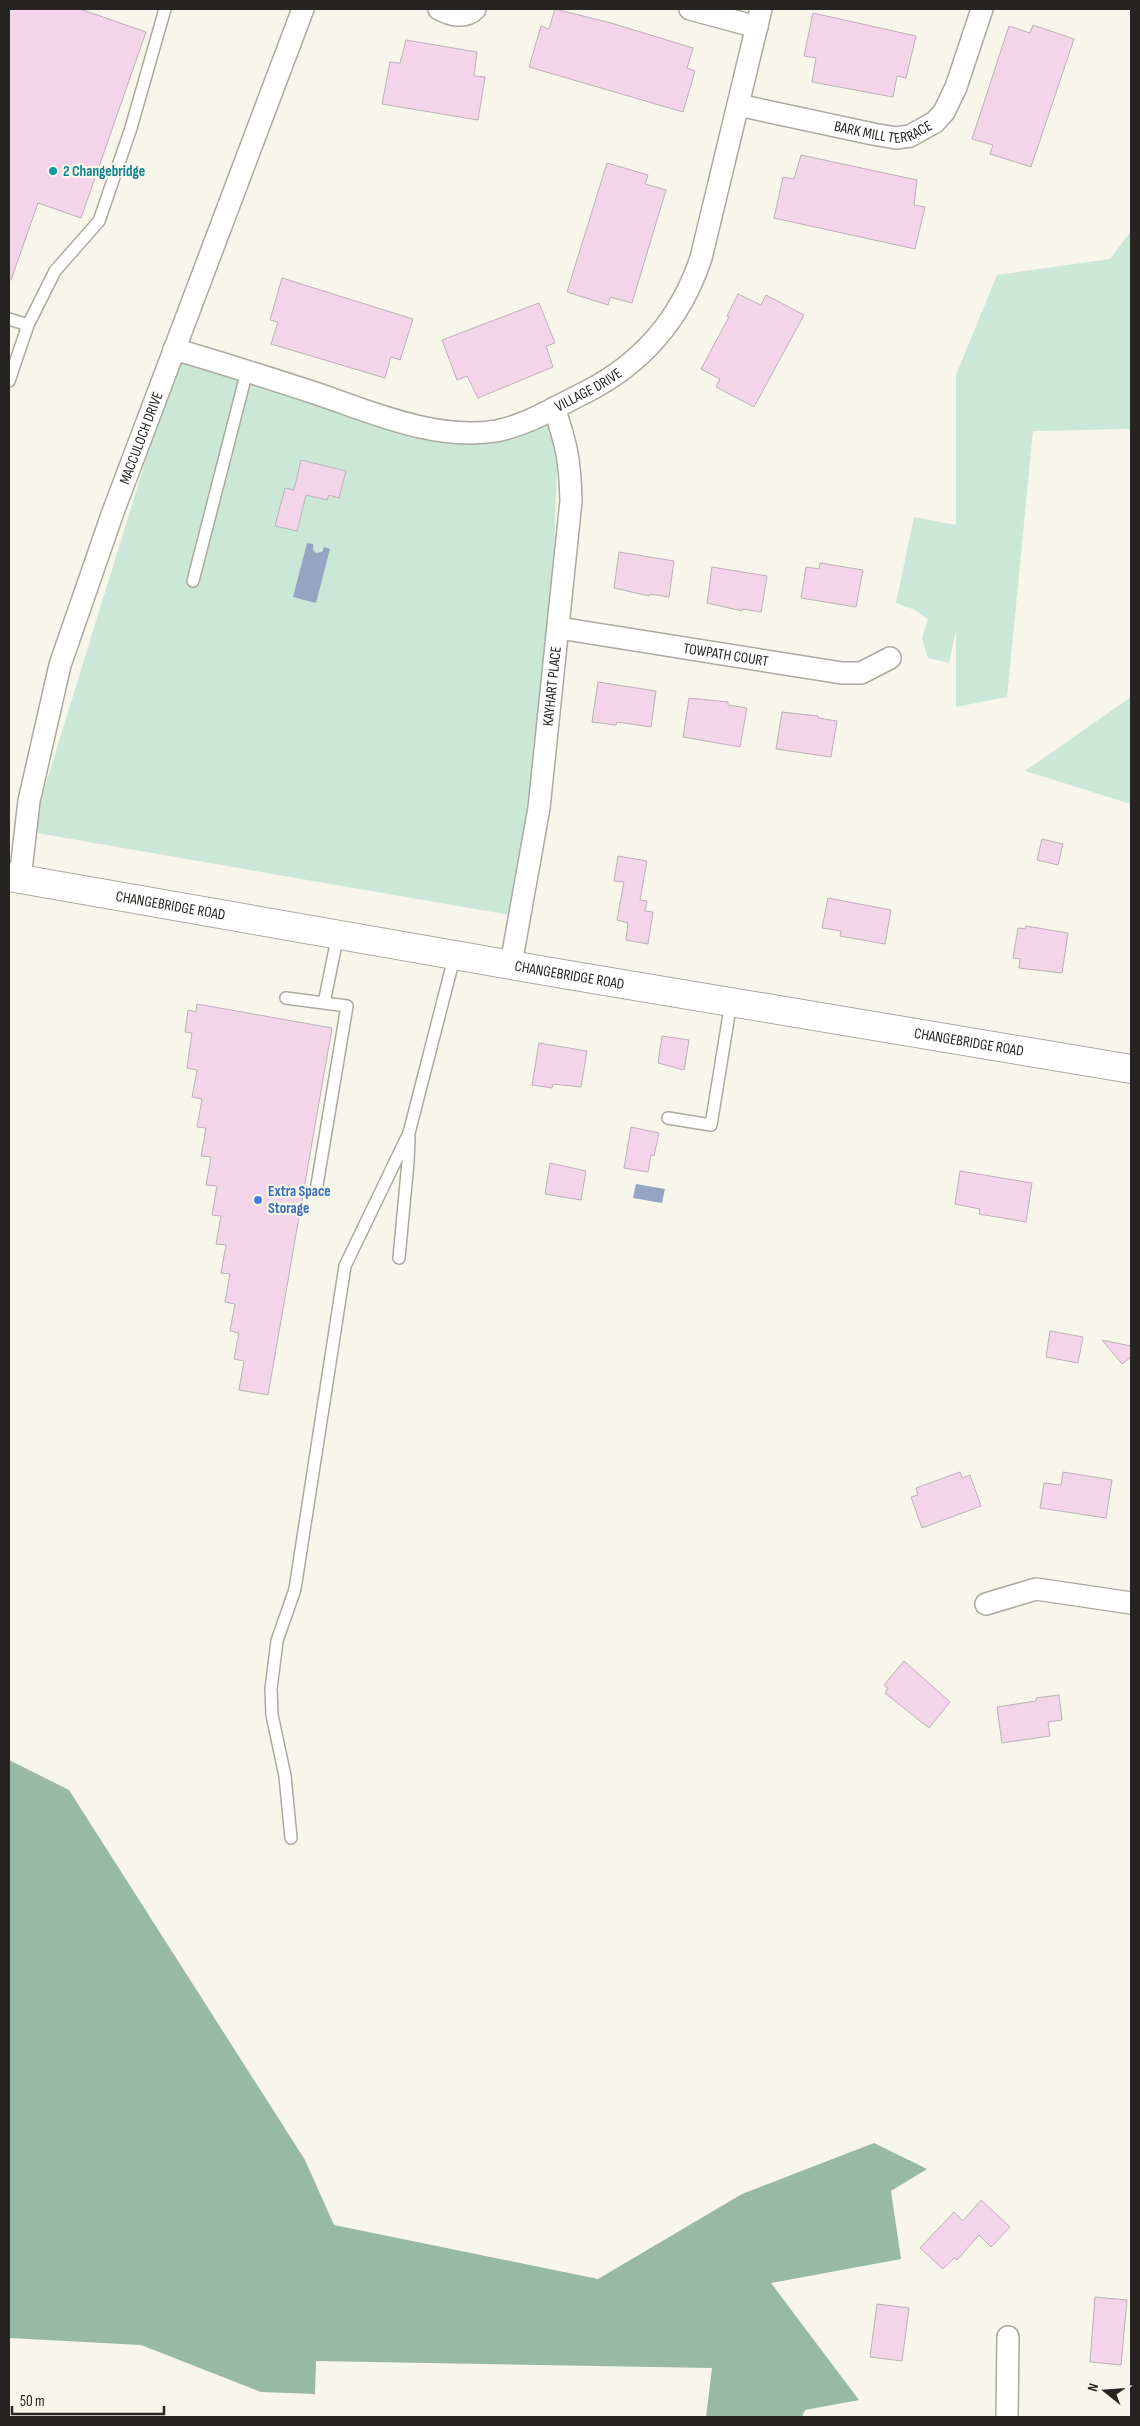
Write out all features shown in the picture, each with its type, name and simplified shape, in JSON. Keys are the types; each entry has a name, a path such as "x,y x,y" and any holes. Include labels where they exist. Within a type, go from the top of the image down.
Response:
{"main road":[{"name":"CHANGEBRIDGE ROAD","path":"14,878 1131,1069"}],"street":[{"name":"MACCULOCH DRIVE","path":"14,878 29,801 60,665 110,520 303,9"},
{"path":"439,9 455,16 471,12 475,9"},
{"path":"690,9 759,18"},
{"name":"BARK MILL TERRACE","path":"738,104 873,134 896,138 910,136 935,122 944,112 956,87 982,9"},
{"name":"VILLAGE DRIVE","path":"174,349 401,421 454,432 496,431 523,423 610,378 643,352 679,310 692,285 701,258 759,18"},
{"name":"KAYHART PLACE","path":"511,964 539,808 571,501 570,469 566,443 554,408"},
{"name":"TOWPATH COURT","path":"559,628 842,674 861,673 890,658"},
{"path":"986,1604 1036,1589 1131,1603"},
{"path":"1007,2417 1008,2337"}],"lane":[{"path":"9,381 28,325 55,271 99,221 131,128 165,9"},
{"path":"9,319 28,325"},
{"path":"193,580 247,371"},
{"path":"324,1003 338,934"},
{"path":"291,1838 285,1776 272,1715 271,1689 277,1642 295,1589 345,1266 408,1133 455,954"},
{"path":"286,998 347,1006 317,1185"},
{"path":"668,1118 711,1125 732,1002"},
{"path":"399,1258 408,1162 408,1133"}],"green space":[{"path":"1131,231 1131,429 1033,431 1007,697 956,707 956,629 949,663 928,658 922,638 928,619 915,610 896,603 914,517 956,525 956,375 997,275 1110,259"},
{"path":"180,349 468,427 559,416 545,787 527,918 31,832"},
{"path":"1131,697 1131,804 1025,771"},
{"path":"9,1760 69,1790 305,2160 334,2225 598,2279 742,2194 874,2143 927,2169 891,2191 901,2259 771,2283 859,2400 805,2410 802,2417 706,2417 712,2368 316,2361 315,2394 261,2392 141,2345 9,2338"}],"water":[{"path":"307,543 313,544 313,550 316,553 322,552 324,547 330,549 316,603 293,597"},
{"path":"636,1184 665,1189 662,1203 633,1198"}],"building":[{"name":"2 Changebridge","path":"9,9 80,9 146,32 81,218 38,203 11,280 9,280"},
{"path":"555,9 611,23 693,48 687,68 695,71 683,112 529,67 541,26 549,29"},
{"path":"813,13 916,36 906,78 897,76 893,97 812,82 816,58 804,56"},
{"path":"1033,25 1074,39 1031,167 990,154 993,145 972,139 1009,26 1030,33"},
{"path":"406,40 477,52 474,76 485,77 478,120 382,104 390,62 400,63"},
{"path":"801,155 917,180 914,205 925,207 915,249 774,218 783,177 794,179"},
{"path":"607,163 648,175 645,184 666,190 632,303 610,297 608,305 567,292"},
{"path":"282,278 413,319 400,360 391,357 385,378 271,344 278,322 270,320"},
{"path":"738,294 761,305 766,295 804,315 754,407 716,387 720,379 701,369 729,317 727,316"},
{"path":"539,303 555,343 546,346 553,367 478,398 467,376 457,380 442,340"},
{"path":"301,460 346,471 339,498 329,495 327,500 306,495 297,531 275,526 285,488 294,490"},
{"path":"619,552 674,561 669,597 650,594 649,596 614,588"},
{"path":"820,563 863,570 856,607 801,598 806,567 819,569"},
{"path":"712,567 767,576 761,612 743,609 742,611 707,603"},
{"path":"598,682 656,691 651,727 617,722 616,725 592,722"},
{"path":"689,698 728,702 728,705 747,708 740,747 683,737"},
{"path":"782,712 818,716 818,718 837,721 831,757 776,749"},
{"path":"1042,839 1063,844 1058,865 1037,860"},
{"path":"618,856 647,861 640,900 647,901 645,911 653,912 648,944 626,940 628,923 617,920 624,882 614,881"},
{"path":"828,898 891,910 885,944 840,936 841,931 822,928"},
{"path":"1026,926 1068,933 1062,973 1019,968 1020,959 1013,958 1018,928 1026,929"},
{"name":"Extra Space Storage","path":"197,1004 332,1028 268,1395 239,1390 244,1361 234,1359 239,1333 230,1331 235,1304 225,1302 230,1274 221,1273 226,1245 216,1244 221,1216 212,1215 217,1186 206,1185 211,1157 201,1156 206,1128 197,1127 202,1099 192,1097 197,1070 187,1068 192,1033 185,1032 188,1010 196,1012"},
{"path":"662,1036 689,1040 684,1070 658,1063"},
{"path":"539,1043 587,1051 581,1087 553,1084 552,1088 532,1085"},
{"path":"631,1127 659,1133 654,1156 651,1155 648,1172 624,1168"},
{"path":"550,1163 586,1171 581,1200 545,1194"},
{"path":"960,1171 1032,1183 1026,1222 979,1214 980,1209 955,1204"},
{"path":"1050,1331 1083,1337 1078,1363 1046,1357"},
{"path":"1102,1340 1131,1346 1131,1357 1122,1364"},
{"path":"960,1472 962,1478 970,1475 981,1506 922,1528 911,1497 918,1495 916,1488"},
{"path":"1063,1472 1112,1480 1106,1518 1040,1508 1044,1483 1061,1485"},
{"path":"904,1661 950,1702 929,1728 885,1693 888,1688 884,1685"},
{"path":"1059,1695 1062,1720 1048,1722 1050,1736 1002,1743 997,1707 1036,1701 1036,1698"},
{"path":"981,2200 1010,2227 991,2247 979,2235 957,2260 954,2258 943,2269 920,2248 954,2212 963,2221"},
{"path":"1095,2297 1127,2300 1121,2365 1090,2362"},
{"path":"877,2304 909,2308 902,2361 870,2357"}],"place":[{"name":"2 Changebridge","path":"53,171"},
{"name":"Extra Space Storage","path":"258,1200"}]}
